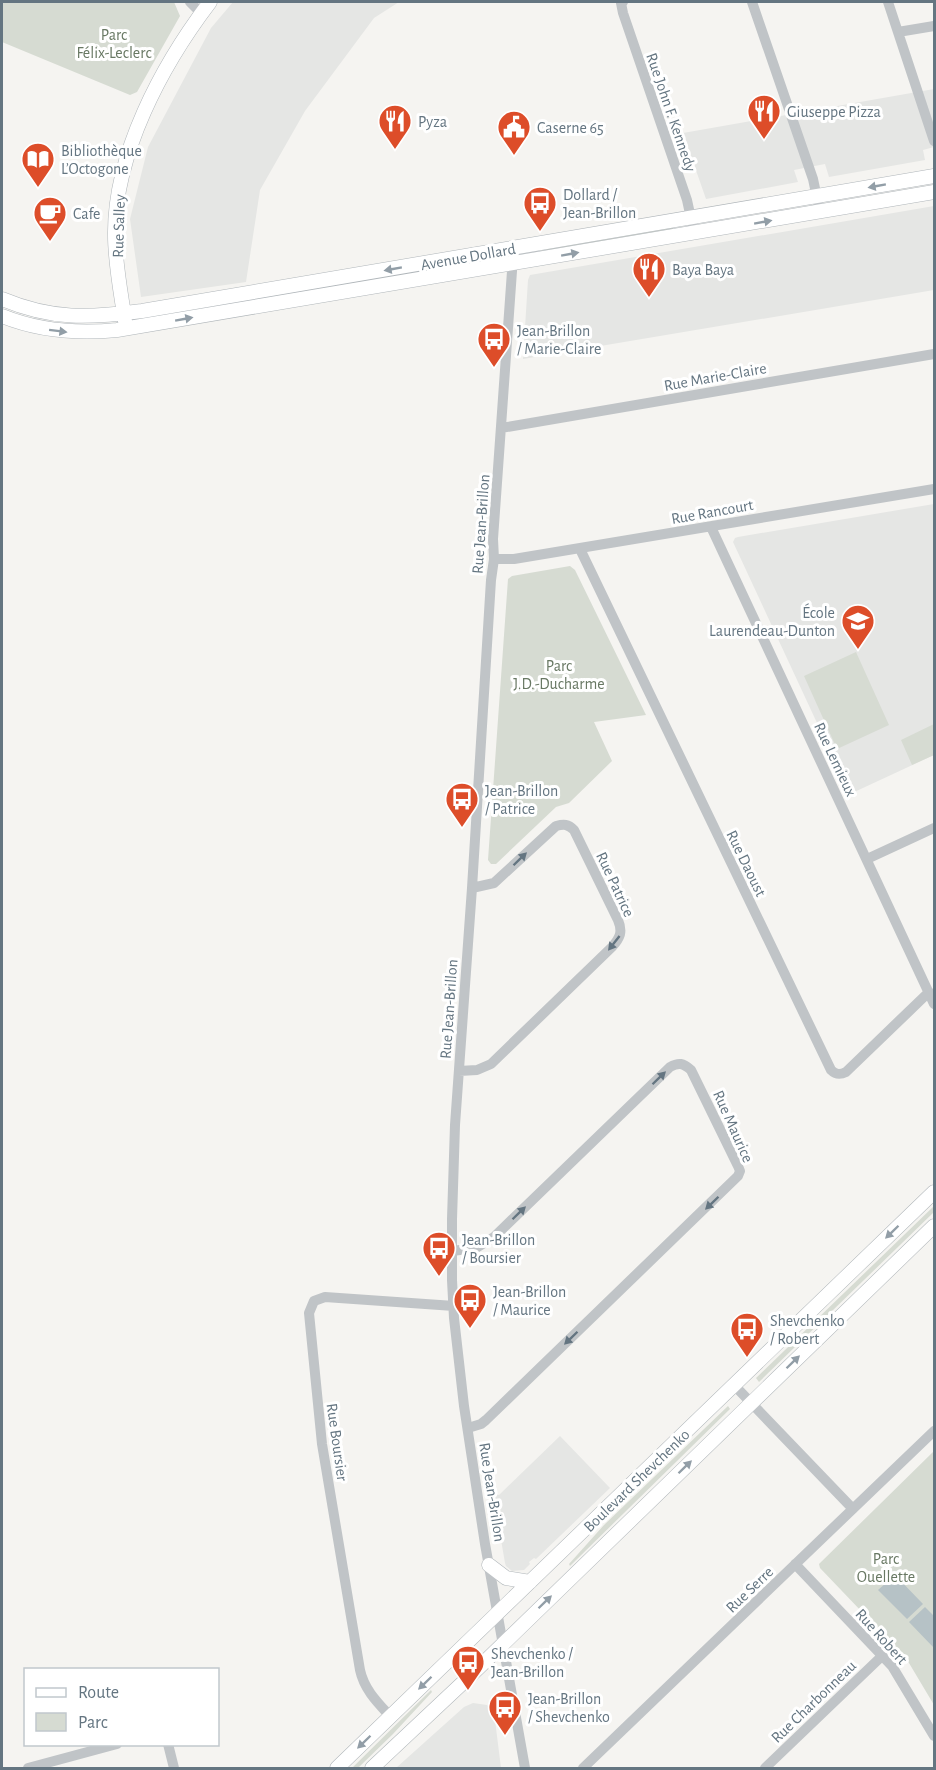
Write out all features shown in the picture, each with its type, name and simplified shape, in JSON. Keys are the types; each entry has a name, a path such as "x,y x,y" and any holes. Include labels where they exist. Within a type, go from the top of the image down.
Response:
{"street":[{"path":"190,2 201,13"},
{"name":"Rue Salley","path":"126,329 115,235 117,199 122,173 148,103 174,56 210,2"},
{"name":"Rue John F. Kennedy","path":"623,2 621,3 623,13 687,200 693,233"},
{"path":"752,2 813,179 820,212"},
{"path":"888,2 934,141"},
{"path":"898,32 934,26"},
{"name":"Avenue Dollard","path":"2,299 33,310 61,315 87,317 124,314 934,176"},
{"name":"Avenue Dollard","path":"2,316 36,327 66,332 126,329 934,192"},
{"name":"Rue Jean-Brillon","path":"513,248 459,1071 452,1251 461,1384 497,1614 525,1768"},
{"name":"Rue Marie-Claire","path":"501,428 934,354"},
{"name":"Rue Rancourt","path":"494,559 514,560 934,489"},
{"name":"Rue Lemieux","path":"711,527 934,1004"},
{"name":"Rue Daoust","path":"580,549 831,1070 837,1074 846,1072 929,992"},
{"name":"Rue Patrice","path":"459,1071 477,1071 491,1064 612,947 621,934 618,920 574,830 569,825 556,826 494,883 472,888"},
{"path":"867,859 934,828"},
{"name":"Rue Maurice","path":"452,1251 476,1248 494,1237 670,1067 677,1063 685,1064 691,1070 738,1166 740,1172 735,1181 486,1420 468,1428"},
{"name":"Boulevard Shevchenko","path":"337,1768 934,1192"},
{"name":"Boulevard Shevchenko","path":"372,1768 934,1226"},
{"name":"Rue Boursier","path":"390,1716 367,1690 360,1670 322,1444 309,1313 314,1301 326,1297 454,1305"},
{"path":"734,1385 853,1509"},
{"name":"Rue Serre","path":"583,1768 934,1431"},
{"name":"Rue Robert","path":"795,1564 892,1666 934,1736"},
{"path":"489,1565 506,1578 530,1582"},
{"name":"Rue Charbonneau","path":"765,1768 882,1656"},
{"path":"28,1768 110,1746"},
{"path":"168,1746 174,1768"}],"shaded area":[{"path":"233,2 399,2 374,18 305,111 260,190 246,282 141,297 130,219 148,147 211,28"},
{"path":"934,89 934,147 923,150 925,160 829,177 825,164 794,170 798,182 706,199 683,133"},
{"path":"934,206 934,290 523,359 530,275"},
{"name":"École Laurendeau-Dunton","path":"934,504 934,755 850,794 733,542 738,537"},
{"path":"560,1436 610,1488 536,1559 529,1562 530,1564 524,1570 512,1571 505,1563 493,1493 499,1495"},
{"path":"895,1575 923,1604 907,1619 878,1590"},
{"path":"925,1607 934,1616 934,1648 909,1622"},
{"path":"473,1703 487,1705 494,1712 501,1768 396,1768 464,1707"}],"green space":[{"name":"Parc Félix-Leclerc","path":"2,2 174,2 180,16 137,92 130,95 2,42"},
{"path":"673,227 673,231 538,252 560,245"},
{"name":"Parc J.D.-Ducharme","path":"570,566 575,570 646,715 594,722 612,761 569,803 556,807 496,864 491,864 488,860 508,579 512,576"},
{"path":"856,652 889,725 837,749 804,676"},
{"path":"934,724 934,755 912,765 901,740"},
{"path":"934,1206 934,1212 759,1382 756,1378"},
{"path":"728,1406 730,1409 570,1566 569,1564 604,1525"},
{"name":"Parc Ouellette","path":"934,1451 934,1705 906,1658 820,1568 819,1564"},
{"path":"431,1690 432,1692 393,1734 358,1768 352,1768"}],"place":[{"name":"Giuseppe Pizza","path":"764,140"},
{"name":"Pyza","path":"395,150"},
{"name":"Caserne 65","path":"514,156"},
{"name":"Bibliothèque L’Octogone","path":"38,188"},
{"name":"Dollard / Jean-Brillon","path":"540,232"},
{"name":"Cafe","path":"50,242"},
{"name":"Baya Baya","path":"649,298"},
{"name":"Jean-Brillon / Marie-Claire","path":"494,368"},
{"name":"École Laurendeau-Dunton","path":"858,650"},
{"name":"Jean-Brillon / Patrice","path":"462,828"},
{"name":"Jean-Brillon / Boursier","path":"439,1277"},
{"name":"Jean-Brillon / Maurice","path":"470,1329"},
{"name":"Shevchenko / Robert","path":"747,1358"},
{"name":"Shevchenko / Jean-Brillon","path":"468,1691"},
{"name":"Jean-Brillon / Shevchenko","path":"505,1736"}]}
